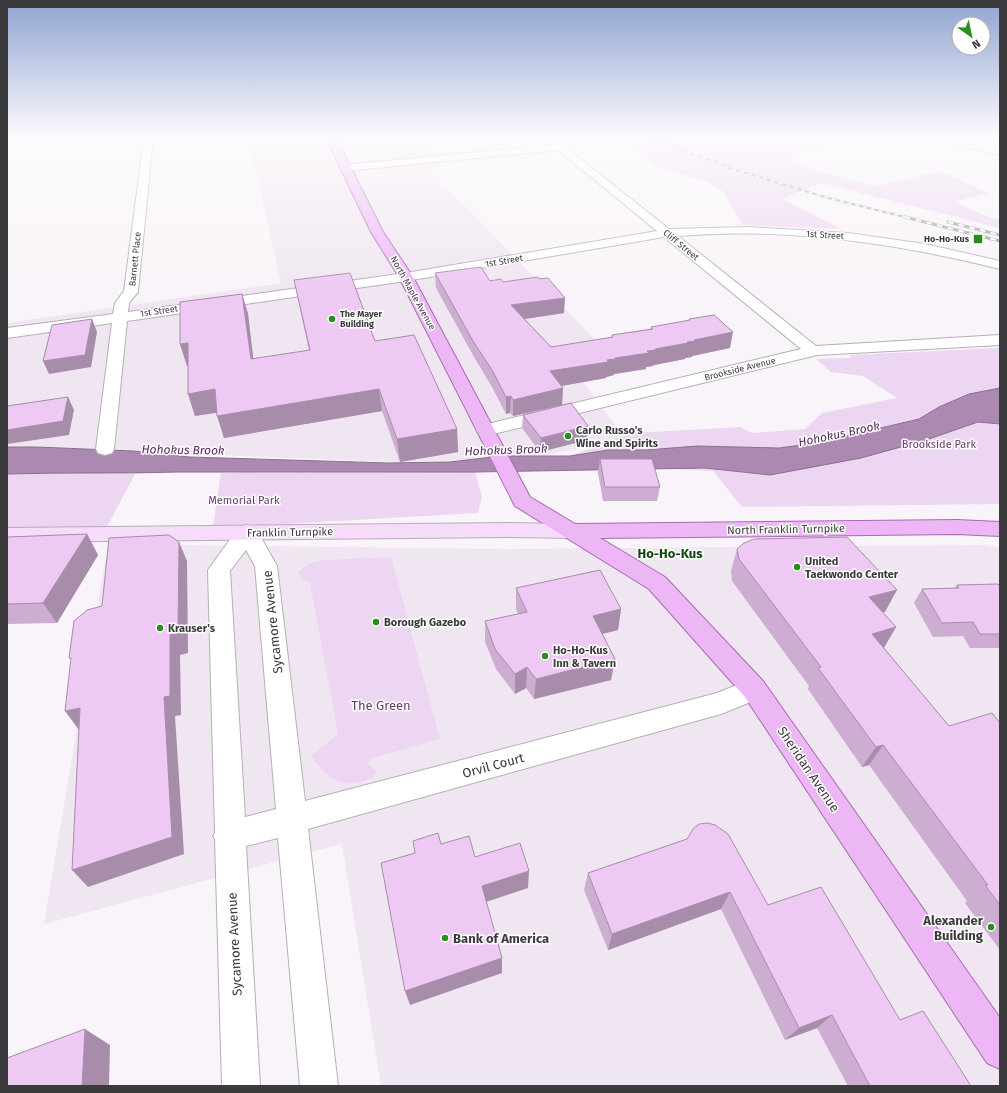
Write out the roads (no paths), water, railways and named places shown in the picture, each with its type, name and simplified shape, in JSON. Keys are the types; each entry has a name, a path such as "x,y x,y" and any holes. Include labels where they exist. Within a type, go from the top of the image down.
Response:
{"main road":[{"name":"North Maple Avenue","path":"356,189 377,232 406,277 508,476"},
{"name":"Sheridan Avenue","path":"508,476 522,501 657,583 754,689 1000,1050"},
{"name":"North Franklin Turnpike","path":"573,531 957,527 1000,529"}],"street":[{"name":"Barnett Place","path":"105,449 122,302 131,292 142,189"},
{"name":"Cliff Street","path":"612,189 813,351"},
{"name":"1st Street","path":"7,333 406,277 666,233 723,229 835,235 908,245 1000,265"},
{"name":"Brookside Avenue","path":"485,430 813,351 1000,340"},
{"name":"Franklin Turnpike","path":"7,535 501,530 573,531"},
{"name":"Sycamore Avenue","path":"241,1086 229,836 219,570 247,532 266,566 319,1086"},
{"name":"Orvil Court","path":"229,836 721,703 754,689"}],"railway":[{"path":"799,189 828,198 907,218"},
{"path":"907,218 1000,241"},
{"path":"948,222 1000,235"}],"place":[{"name":"Ho-Ho-Kus","path":"978,239"},
{"name":"The Mayer Building","path":"332,319"},
{"name":"Carlo Russo's Wine and Spirits","path":"568,436"},
{"name":"United Taekwondo Center","path":"797,567"},
{"name":"Borough Gazebo","path":"376,622"},
{"name":"Krauser's","path":"160,628"},
{"name":"Ho-Ho-Kus Inn & Tavern","path":"545,656"},
{"name":"Alexander Building","path":"991,927"},
{"name":"Bank of America","path":"445,938"}],"district":[{"name":"Ho-Ho-Kus","path":"670,553"}],"water label":[{"name":"Hohokus Brook","path":"839,434"},
{"name":"Hohokus Brook","path":"183,450"},
{"name":"Hohokus Brook","path":"506,450"}],"park label":[{"name":"Brookside Park","path":"939,444"},
{"name":"Memorial Park","path":"244,500"},
{"name":"The Green","path":"381,705"}]}
